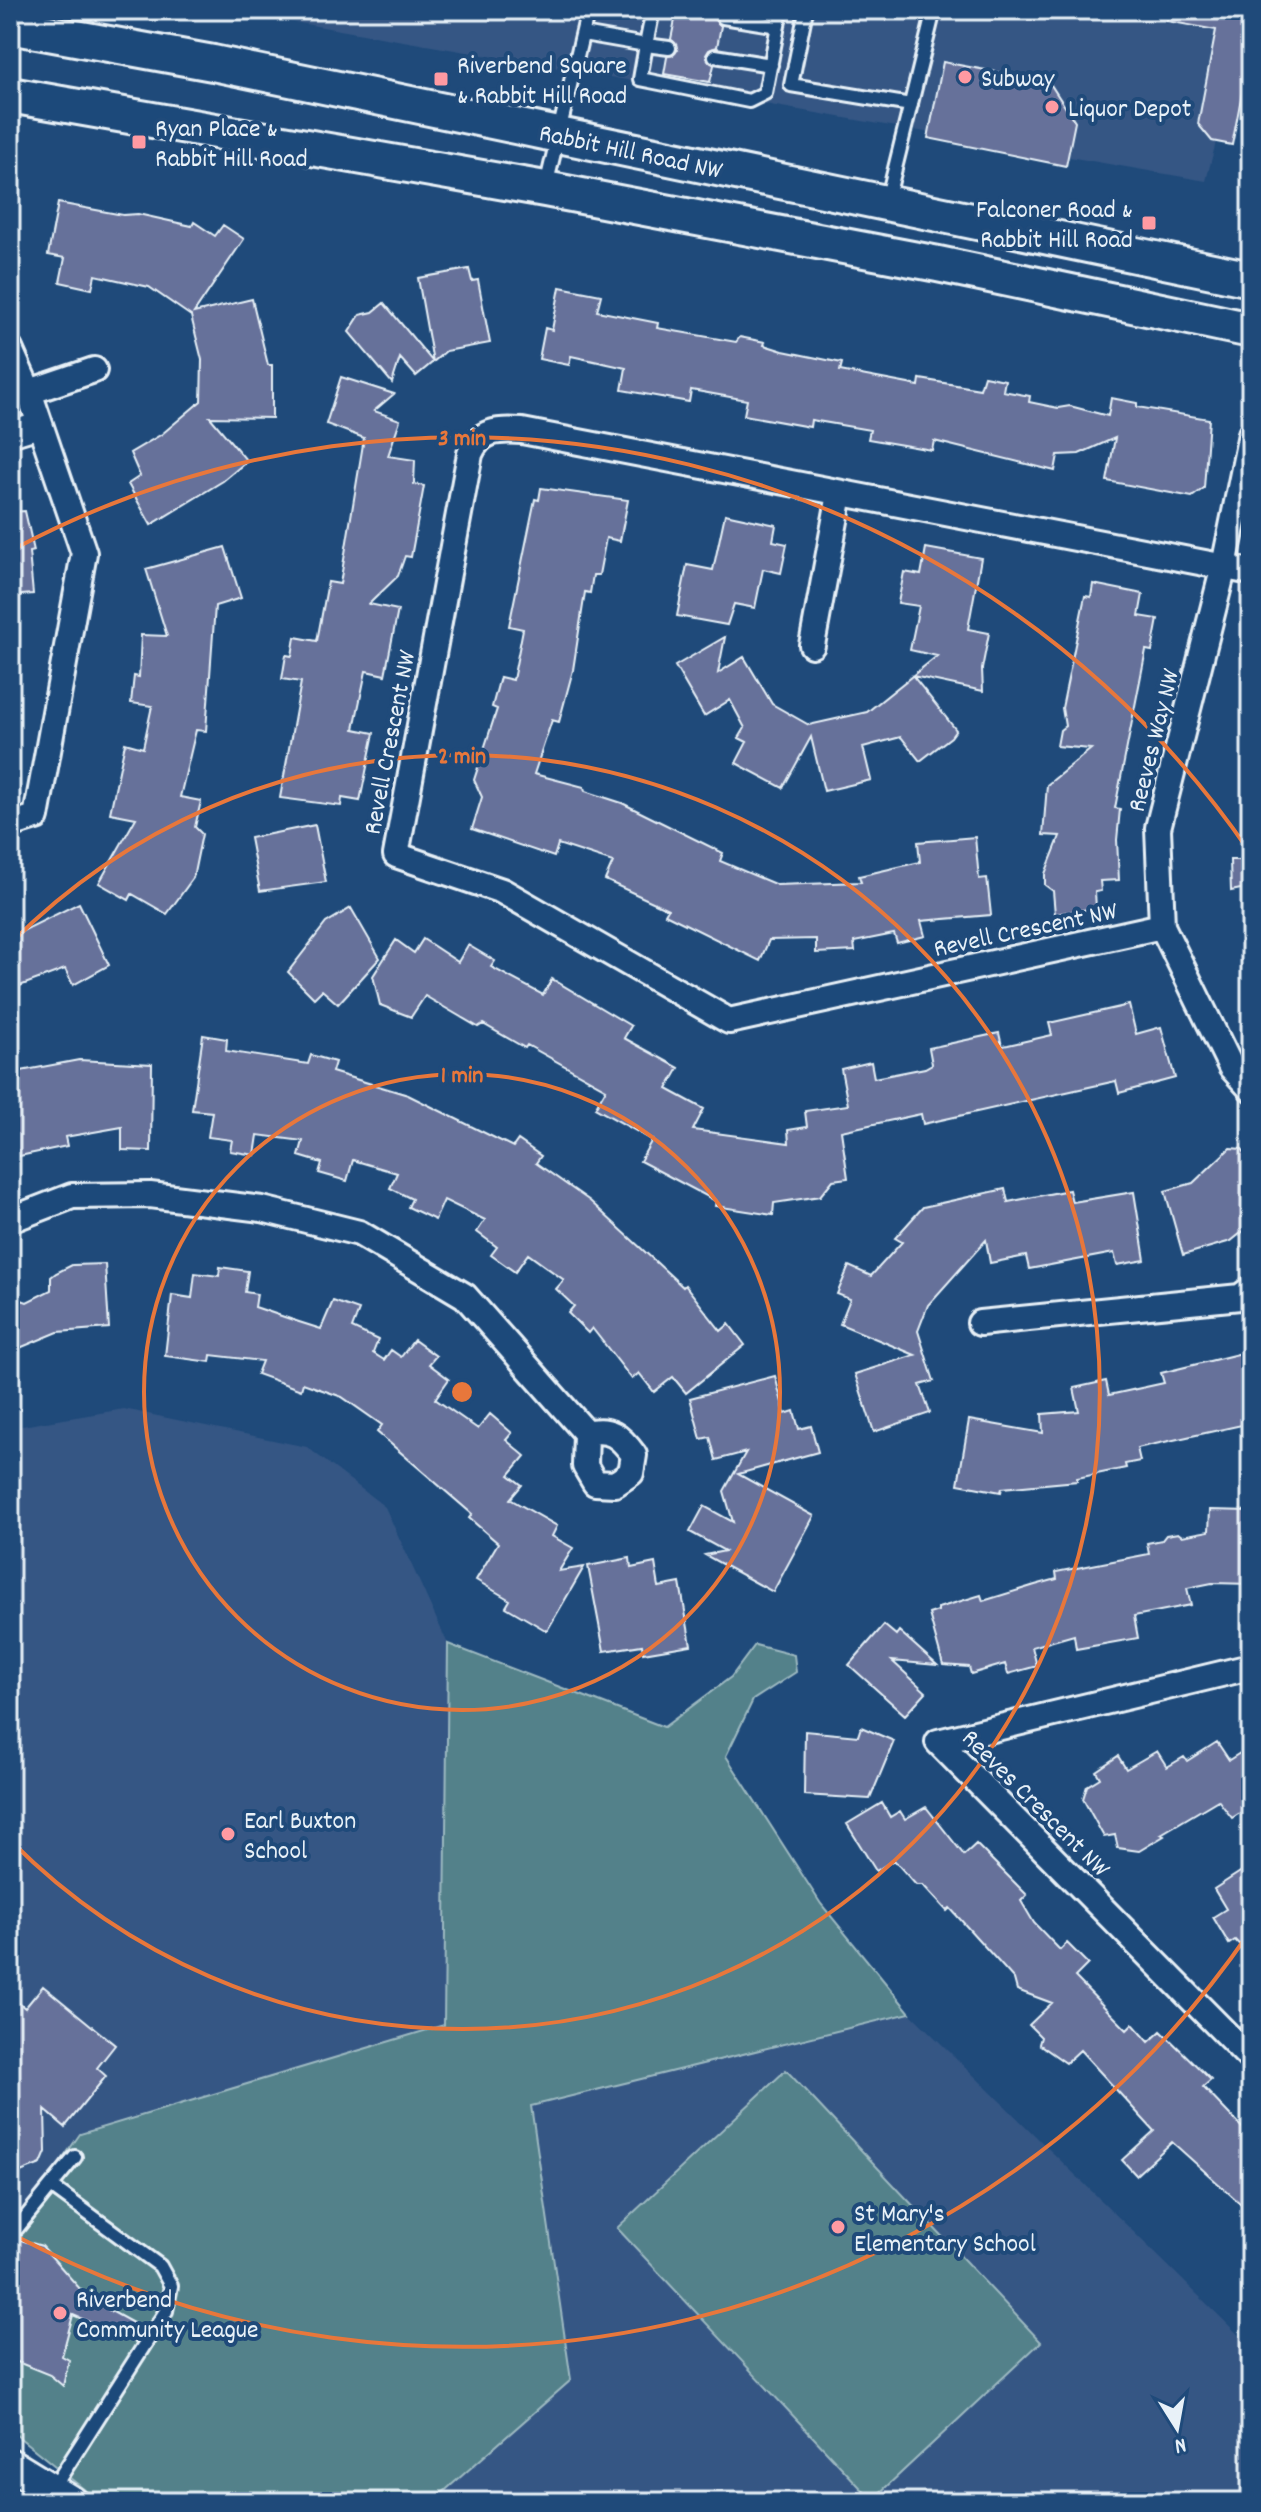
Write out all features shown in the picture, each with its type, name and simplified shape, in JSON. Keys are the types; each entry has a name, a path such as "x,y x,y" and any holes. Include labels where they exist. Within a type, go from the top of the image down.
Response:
{"main road":[{"name":"Rabbit Hill Road NW","path":"10,26 213,63 1251,279"},
{"name":"Rabbit Hill Road NW","path":"10,95 545,189 938,264 1251,330"}],"street":[{"path":"10,349 29,392 84,553 36,817 10,825"},
{"path":"29,392 94,370"},
{"path":"10,434 39,425"},
{"name":"Revell Crescent NW","path":"1162,926 729,1021 502,891 396,855 470,454 482,435 491,431 522,431 1251,572"},
{"name":"Reeves Way NW","path":"1251,434 1224,566 1158,828 1162,926 1231,1067 1251,1089"},
{"path":"812,645 840,494"},
{"path":"10,1220 72,1196 150,1195 262,1209 359,1233 465,1296 586,1433"},
{"path":"980,1323 1240,1297 1251,1289"},
{"name":"Reeves Crescent NW","path":"1246,1668 938,1742 1251,2059"},
{"path":"10,2464 62,2496"}],"lane":[{"path":"545,189 588,10"},
{"path":"653,10 640,79 749,101 765,93 781,10"},
{"path":"791,85 806,10"},
{"path":"886,204 934,10"},
{"path":"723,17 778,26"},
{"path":"583,34 669,48"},
{"path":"715,56 771,65"},
{"path":"768,80 911,105"},
{"path":"17,2228 75,2157"},
{"path":"51,2186 160,2266 171,2286 166,2311 62,2496"}],"shaded area":[{"path":"225,10 1250,10 1206,181"},
{"name":"Earl Buxton School","path":"124,1409 307,1447 385,1507 448,1644 444,2025 80,2134 10,2234 10,1428"},
{"name":"St Mary's Elementary School","path":"910,2013 1251,2347 1251,2502 432,2502 571,2380 531,2106"}],"green space":[{"path":"448,1644 664,1727 731,1677 755,1645 794,1655 796,1672 753,1700 726,1756 821,1904 910,2013 531,2106 571,2380 432,2502 100,2502 10,2430 10,2234 80,2134 444,2025"},
{"path":"786,2070 1041,2342 872,2500 617,2228"}],"building":[{"path":"677,10 718,10 714,19 721,26 717,47 706,55 714,65 710,82 664,74 667,57 678,50 671,39"},
{"path":"1168,10 1251,10 1251,46 1232,145 1212,141 1198,124 1216,30 1167,21"},
{"path":"943,62 1049,82 1075,122 1066,166 928,138"},
{"path":"58,203 123,215 138,214 192,226 194,222 215,236 223,225 244,239 194,313 252,299 268,365 272,365 272,418 210,417 247,461 223,481 151,525 128,484 140,476 130,453 162,434 201,401 202,360 191,316 149,287 95,275 92,289 60,282 65,258 48,255"},
{"path":"469,269 472,281 478,280 490,343 446,351 433,362 418,278"},
{"path":"560,287 601,295 597,311 658,323 657,328 736,342 740,337 765,342 764,345 783,351 842,363 840,371 919,386 920,379 980,389 984,376 1005,380 1003,391 1030,396 1029,402 1058,408 1070,406 1108,416 1111,398 1137,403 1137,407 1209,419 1204,488 1192,497 1107,481 1115,438 1079,454 1058,455 1055,471 934,441 932,450 868,439 870,430 811,420 810,427 744,415 747,400 691,390 689,402 622,390 626,368 571,356 569,365 539,359 545,328 552,330"},
{"path":"384,303 433,362 416,376 400,358 392,383 349,332 360,315 373,312"},
{"path":"341,377 394,394 374,411 400,420 388,456 415,460 414,484 424,486 411,557 405,556 398,576 369,604 398,610 385,675 366,671 354,729 374,733 360,801 342,798 341,806 280,798 301,682 282,679 286,655 292,656 295,637 317,641 328,582 340,584 364,438 326,424"},
{"path":"541,488 628,500 620,541 606,538 599,575 593,575 590,593 585,592 573,670 559,722 552,720 534,774 584,787 585,791 622,803 723,853 720,861 777,885 861,882 859,876 920,862 918,842 975,837 979,879 987,878 991,915 921,921 925,936 897,943 894,934 854,942 855,951 816,953 816,939 769,940 760,961 665,914 668,909 605,880 613,862 558,844 554,857 472,829 482,797 474,780 497,709 492,707 500,677 513,680 523,629 509,626 535,499 539,500"},
{"path":"25,511 34,551 29,552 33,594 10,596 10,512"},
{"path":"725,514 776,525 773,541 787,544 781,573 763,569 755,608 734,604 727,625 677,616 687,565 713,570"},
{"path":"225,547 241,598 215,606 206,731 196,730 180,797 201,801 195,827 202,834 193,878 167,914 132,894 129,900 99,883 136,818 110,813 125,743 143,748 152,706 131,703 134,676 139,677 141,635 167,636 146,569"},
{"path":"926,548 981,558 968,629 989,633 982,669 983,691 913,676 956,730 951,737 920,761 901,737 863,747 871,780 824,791 811,737 783,788 736,763 747,742 739,738 745,728 730,700 704,716 675,666 725,637 718,673 744,657 772,704 809,725 867,712 937,656 910,650 919,606 898,603 904,572 921,575"},
{"path":"1093,584 1143,594 1139,616 1158,619 1152,651 1146,650 1115,808 1120,809 1117,840 1119,880 1100,881 1101,891 1095,892 1096,908 1055,914 1053,891 1045,885 1045,874 1060,836 1043,835 1047,785 1091,749 1057,746 1060,730 1065,726 1062,708 1085,596 1091,597"},
{"path":"315,825 326,882 260,891 250,838"},
{"path":"1230,860 1251,860 1251,887 1231,891"},
{"path":"79,903 109,965 73,985 65,969 17,987 10,970 10,937"},
{"path":"351,908 380,958 338,1004 322,990 314,998 288,972 326,923"},
{"path":"423,939 458,962 468,945 495,961 491,967 543,995 552,979 631,1026 624,1038 679,1068 667,1089 704,1109 693,1130 789,1143 788,1130 807,1127 805,1111 848,1105 841,1069 871,1062 874,1078 925,1068 932,1064 929,1048 999,1033 1002,1046 1008,1045 1052,1035 1049,1023 1129,1005 1136,1034 1161,1027 1175,1078 1119,1093 1116,1081 923,1124 921,1114 841,1131 848,1178 833,1180 820,1196 774,1203 773,1215 715,1206 716,1201 640,1161 652,1140 595,1108 606,1089 527,1045 525,1048 483,1024 478,1027 425,996 411,1017 380,1005 373,976 396,940 414,953"},
{"path":"203,1035 227,1039 226,1051 308,1064 311,1055 335,1062 332,1072 408,1095 513,1147 518,1140 541,1156 536,1163 590,1201 683,1287 685,1285 721,1331 729,1324 745,1345 686,1393 673,1377 654,1392 639,1373 632,1379 592,1328 588,1333 568,1313 574,1306 556,1289 564,1280 528,1254 515,1272 491,1255 497,1247 477,1232 485,1220 444,1200 435,1220 408,1207 412,1199 390,1188 397,1173 353,1160 347,1181 319,1173 322,1163 299,1156 303,1141 258,1135 255,1155 230,1151 232,1140 208,1137 212,1112 192,1110"},
{"path":"79,1060 152,1064 151,1151 122,1150 122,1127 65,1137 67,1146 10,1158 10,1073"},
{"path":"1230,1148 1242,1149 1251,1161 1251,1225 1231,1241 1183,1255 1165,1191 1193,1183"},
{"path":"1005,1189 1008,1202 1069,1190 1072,1202 1134,1192 1145,1260 1117,1265 1114,1253 1029,1269 1026,1256 990,1263 986,1240 928,1305 918,1331 934,1381 920,1385 930,1413 874,1432 855,1374 915,1355 840,1324 850,1299 837,1294 849,1266 871,1276 902,1242 895,1238 923,1207"},
{"path":"105,1264 109,1328 58,1332 10,1352 10,1296 27,1302 51,1290 51,1277 72,1265"},
{"path":"220,1267 248,1271 245,1292 257,1294 255,1307 321,1329 333,1301 359,1310 352,1328 378,1340 373,1353 384,1360 391,1350 401,1357 414,1340 436,1356 429,1364 449,1379 435,1399 478,1429 490,1414 512,1433 506,1440 525,1456 509,1475 522,1485 510,1499 557,1526 552,1536 573,1548 559,1571 584,1567 547,1631 506,1607 510,1600 476,1580 498,1543 469,1518 472,1514 377,1432 382,1425 342,1397 303,1383 301,1390 257,1374 262,1361 211,1355 210,1362 165,1356 172,1295 192,1298 195,1273 219,1276"},
{"path":"1246,1352 1251,1370 1251,1423 1137,1448 1140,1461 1125,1464 1126,1468 1077,1478 1077,1481 1002,1488 1001,1492 958,1484 969,1420 1043,1433 1042,1414 1079,1411 1074,1388 1106,1381 1109,1395 1164,1383 1161,1373"},
{"path":"775,1376 785,1414 794,1411 799,1429 811,1426 818,1452 738,1474 814,1516 773,1592 705,1555 725,1551 690,1532 704,1506 733,1522 724,1491 746,1452 716,1460 710,1437 701,1439 690,1398"},
{"path":"1210,1510 1251,1511 1251,1584 1212,1583 1187,1588 1191,1605 1134,1616 1138,1638 1076,1649 1074,1635 1032,1647 1037,1666 1008,1674 1005,1664 971,1674 969,1667 943,1665 929,1614 938,1611 938,1608 981,1595 983,1601 1057,1579 1056,1572 1149,1554 1147,1543 1162,1540 1166,1535 1178,1533 1182,1536 1209,1531"},
{"path":"630,1558 631,1568 655,1563 659,1587 680,1583 691,1645 643,1653 642,1645 604,1651 588,1566"},
{"path":"884,1625 896,1635 899,1631 937,1665 892,1661 926,1692 905,1715 849,1665"},
{"path":"861,1727 894,1741 870,1799 804,1795 805,1731 858,1736"},
{"path":"1217,1742 1229,1760 1251,1746 1251,1806 1232,1818 1218,1800 1139,1851 1118,1848 1115,1835 1104,1837 1083,1799 1087,1786 1100,1778 1096,1771 1118,1756 1126,1769 1157,1751 1167,1767 1184,1757 1187,1761"},
{"path":"882,1803 890,1817 900,1811 905,1819 926,1807 964,1855 976,1844 1027,1895 1021,1901 1034,1923 1060,1950 1067,1943 1088,1964 1075,1977 1127,2030 1133,2024 1149,2042 1161,2031 1211,2080 1203,2087 1251,2137 1251,2213 1172,2142 1136,2175 1122,2160 1154,2131 1080,2050 1066,2063 1039,2044 1041,2037 1029,2025 1052,2003 1017,1990 1014,1979 950,1908 947,1911 923,1885 916,1885 894,1860 876,1871 847,1824"},
{"path":"1251,1865 1251,1957 1235,1940 1229,1944 1213,1917 1226,1909 1214,1889"},
{"path":"43,1986 115,2045 97,2068 106,2076 65,2127 45,2110 46,2152 41,2164 10,2176 10,1996 25,2008"},
{"name":"Riverbend Community League","path":"10,2237 42,2246 89,2299 142,2328 135,2342 73,2315 62,2356 69,2360 63,2386 50,2375 10,2359"}],"place":[{"name":"Subway","path":"965,77"},
{"name":"Riverbend Square & Rabbit Hill Road","path":"441,79"},
{"name":"Liquor Depot","path":"1052,107"},
{"name":"Ryan Place & Rabbit Hill Road","path":"139,142"},
{"name":"Falconer Road & Rabbit Hill Road","path":"1149,223"},
{"name":"Earl Buxton School","path":"228,1834"},
{"name":"St Mary's Elementary School","path":"838,2227"},
{"name":"Riverbend Community League","path":"60,2313"}]}
